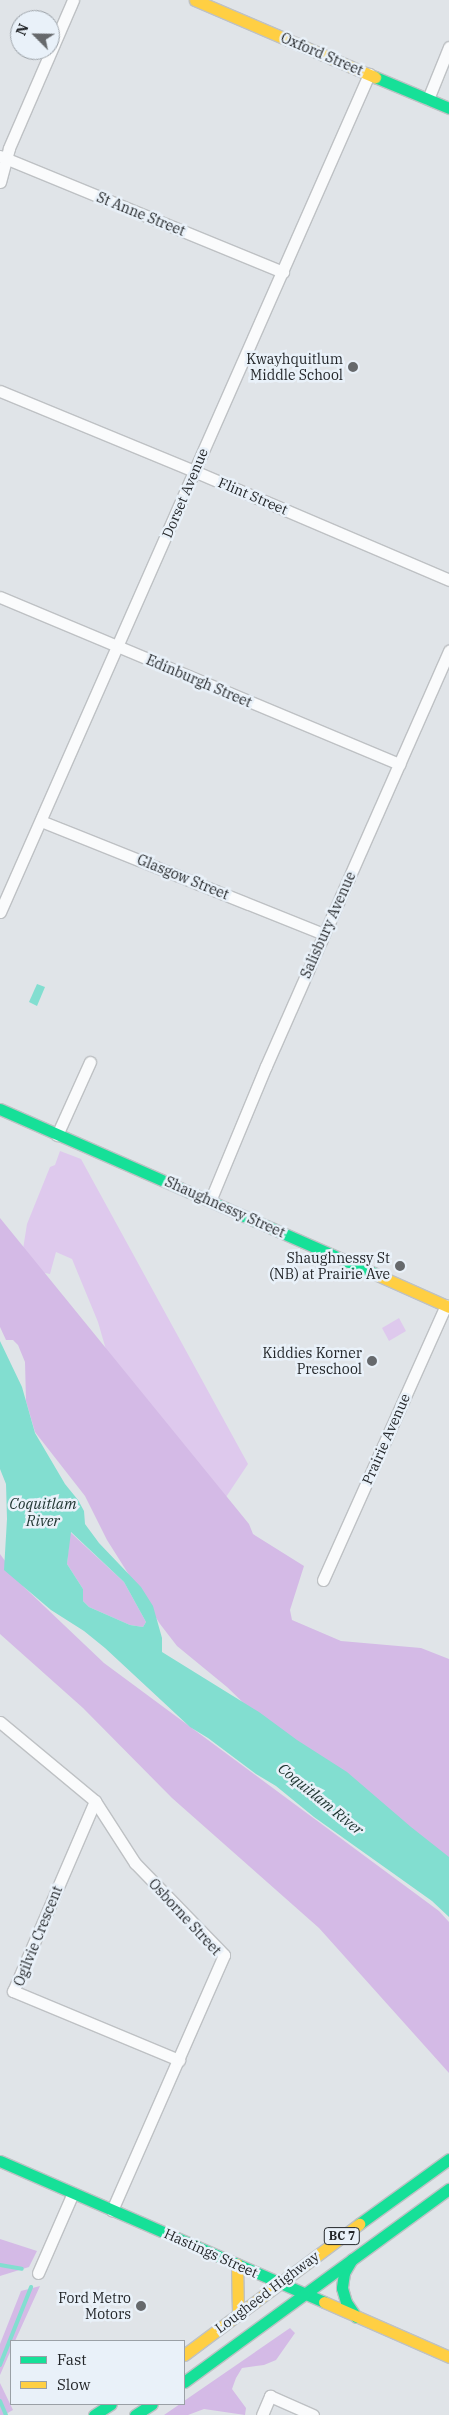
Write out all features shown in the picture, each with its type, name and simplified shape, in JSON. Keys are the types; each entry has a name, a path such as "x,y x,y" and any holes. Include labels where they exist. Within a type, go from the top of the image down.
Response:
{"main road":[{"name":"Oxford Street","path":"195,0 449,108"},
{"name":"Shaughnessy Street","path":"0,1109 448,1303"},
{"name":"Lougheed Highway","path":"185,2354 238,2313 449,2159"},
{"name":"Hastings Street","path":"0,2161 449,2358"},
{"name":"Lougheed Highway","path":"185,2381 449,2189"},
{"path":"354,2257 344,2273 342,2288 346,2302 356,2317"},
{"path":"237,2264 240,2295 238,2313"},
{"path":"94,2415 109,2405"},
{"path":"135,2415 150,2405"}],"street":[{"path":"0,182 3,158 73,0"},
{"path":"428,99 449,47"},
{"name":"Dorset Avenue","path":"0,912 369,74"},
{"name":"St Anne Street","path":"3,158 283,272"},
{"name":"Flint Street","path":"0,391 194,471 449,580"},
{"name":"Edinburgh Street","path":"0,598 399,764"},
{"name":"Salisbury Avenue","path":"210,1201 324,934 449,651"},
{"name":"Glasgow Street","path":"41,821 324,934"},
{"path":"57,1135 90,1062"},
{"name":"Prairie Avenue","path":"323,1580 448,1303"},
{"name":"Osborne Street","path":"0,1722 95,1800 135,1863 224,1955 112,2210"},
{"name":"Ogilvie Crescent","path":"95,1800 13,1991 179,2060"},
{"path":"38,2273 73,2193"},
{"path":"262,2415 270,2396 312,2415"}],"shaded area":[{"path":"60,1151 81,1159 248,1464 226,1497 113,1374 98,1322 72,1259 56,1252 50,1274 20,1268 27,1224 50,1167 55,1165"},
{"path":"0,1218 249,1524 253,1534 304,1566 290,1610 292,1620 341,1641 421,1648 449,1659 449,1866 281,1739 227,1687 177,1646 160,1624 107,1540 85,1496 35,1432 26,1401 25,1362 18,1345 13,1340 6,1340 0,1327"},
{"path":"399,1318 406,1331 389,1341 382,1328"},
{"path":"70,1532 124,1582 146,1622 143,1627 130,1625 89,1607 83,1601 83,1589 67,1564"},
{"path":"0,1554 24,1587 104,1663 439,1911 449,1922 449,2073 319,1928 172,1798 83,1708 0,1634"},
{"path":"0,2239 37,2251 29,2267 0,2276"},
{"path":"40,2286 15,2340 10,2340 10,2352 0,2375 0,2344 21,2291"},
{"path":"290,2328 295,2333 276,2360 264,2365 242,2368 232,2389 246,2408 245,2415 204,2409 188,2415 164,2415 179,2405 185,2405 185,2400"},
{"path":"0,2383 13,2410 0,2415"}],"water":[{"path":"37,984 45,987 37,1006 29,1002"},
{"name":"Coquitlam River","path":"0,1341 22,1387 35,1433 65,1484 78,1500 84,1511 85,1524 99,1543 141,1587 153,1606 162,1638 162,1652 259,1712 297,1740 347,1772 449,1857 449,1917 432,1901 314,1817 276,1786 190,1727 105,1648 84,1631 51,1610 4,1570 7,1519 6,1484 0,1469","holes":["71,1532 124,1582 146,1622 143,1627 130,1625 89,1607 83,1601 83,1589 67,1564"]}],"waterway":[{"path":"0,2265 22,2269"},
{"path":"0,2365 31,2287"},
{"path":"0,2401 6,2415"}],"traffic: fast":[{"path":"375,77 449,108"},
{"path":"0,1109 375,1274"},
{"path":"359,2224 449,2159"},
{"path":"0,2161 324,2302"},
{"path":"185,2381 449,2189"},
{"path":"352,2259 344,2273 342,2288 346,2302 356,2317"},
{"path":"94,2415 109,2405"},
{"path":"135,2415 150,2405"}],"traffic: slow":[{"path":"195,0 375,77"},
{"path":"375,1274 449,1307"},
{"path":"185,2354 359,2224"},
{"path":"237,2264 238,2313"},
{"path":"324,2302 449,2357"}],"place":[{"name":"Kwayhquitlum Middle School","path":"353,367"},
{"name":"Shaughnessy St (NB) at Prairie Ave","path":"400,1266"},
{"name":"Kiddies Korner Preschool","path":"372,1361"},
{"name":"Ford Metro Motors","path":"141,2306"}]}
